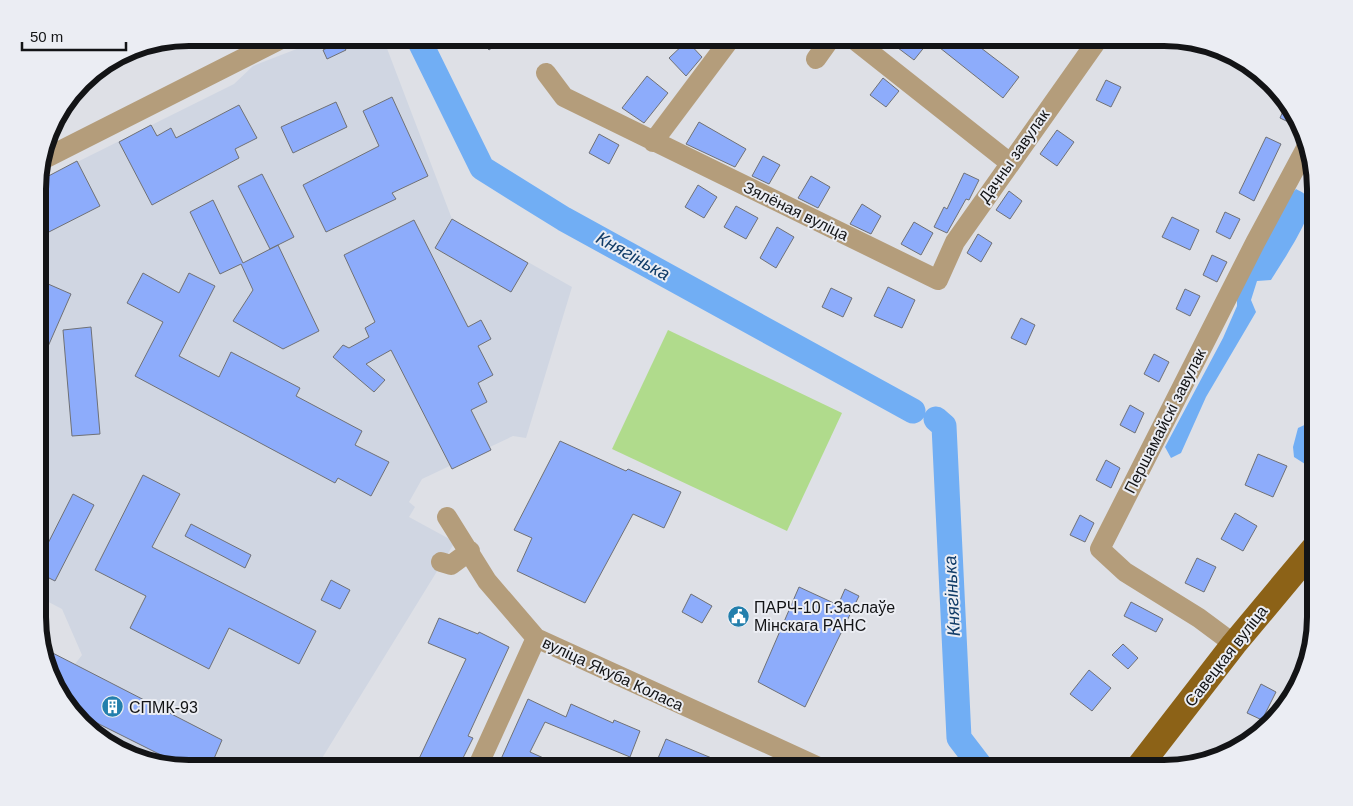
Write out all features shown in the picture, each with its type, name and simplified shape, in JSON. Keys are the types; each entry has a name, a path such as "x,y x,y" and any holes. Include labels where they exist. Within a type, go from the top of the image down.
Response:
{"main road":[{"name":"Савецкая вуліца","path":"1145,759 1234,644 1306,558"}],"street":[{"path":"50,156 267,46"},
{"path":"653,142 725,46"},
{"path":"816,59 825,46"},
{"path":"868,46 1010,162"},
{"name":"Дачны завулак","path":"938,280 955,242 1093,46"},
{"name":"Зялёная вуліца","path":"546,73 564,97 938,280"},
{"name":"Першамайскі завулак","path":"1234,644 1199,618 1125,572 1100,549 1255,243 1303,154"},
{"path":"447,517 487,581 536,638"},
{"path":"441,562 451,565 470,551"},
{"name":"вуліца Якуба Коласа","path":"481,760 536,638 802,759"}],"shaded area":[{"path":"304,46 386,46 452,219 572,287 526,438 513,436 422,479 409,502 415,507 409,517 455,542 321,760 170,759 134,749 118,741 88,718 65,688 51,652 75,664 82,655 62,609 46,601 47,177 234,84 253,66"}],"green space":[{"path":"668,330 842,413 787,531 612,449"}],"water":[{"path":"1296,189 1306,196 1306,219 1295,242 1271,280 1257,281 1251,300 1256,312 1206,397 1181,453 1171,458 1165,447 1223,338 1237,306 1237,290 1289,196"},
{"path":"1306,424 1305,464 1294,457 1293,447 1298,428"}],"building":[{"path":"331,46 344,46 346,50 327,59 323,50"},
{"path":"486,46 494,46 489,50"},
{"path":"682,46 692,46 702,57 686,76 669,58"},
{"path":"900,46 925,46 914,60 898,48"},
{"path":"938,46 978,46 1019,77 1003,98"},
{"path":"647,76 668,93 644,123 622,108"},
{"path":"883,78 899,91 886,107 870,95"},
{"path":"1106,80 1121,87 1111,107 1096,100"},
{"path":"392,97 428,176 392,193 396,199 326,232 303,185 379,146 363,111"},
{"path":"336,102 347,127 293,153 281,127"},
{"path":"239,105 257,138 235,149 239,158 152,205 119,142 151,125 157,136 171,128 176,138"},
{"path":"1283,111 1290,123 1280,118"},
{"path":"699,122 746,149 735,167 686,144"},
{"path":"1057,130 1074,142 1057,166 1040,154"},
{"path":"599,134 619,145 609,164 589,153"},
{"path":"1266,137 1281,144 1254,201 1239,193"},
{"path":"763,156 780,165 769,184 752,176"},
{"path":"77,161 100,206 46,233 47,177"},
{"path":"964,173 979,180 969,200 966,199 947,233 934,227 944,207 947,209"},
{"path":"262,174 294,237 270,249 238,186"},
{"path":"811,176 830,187 818,208 798,198"},
{"path":"698,185 717,197 704,218 685,207"},
{"path":"1009,191 1022,201 1010,219 996,210"},
{"path":"213,200 243,263 278,245 319,331 283,349 233,321 253,290 241,264 220,274 190,212"},
{"path":"862,204 881,216 871,234 850,224"},
{"path":"736,206 758,218 746,239 724,227"},
{"path":"1225,212 1240,219 1230,239 1216,232"},
{"path":"1172,217 1199,230 1190,250 1162,237"},
{"path":"452,219 528,263 511,292 435,248"},
{"path":"414,220 468,327 481,320 491,339 478,346 493,375 478,383 487,402 471,410 491,450 452,469 391,350 366,364 385,380 374,392 333,357 343,345 349,348 369,337 365,328 375,322 344,255"},
{"path":"914,222 933,233 921,255 901,244"},
{"path":"777,227 794,237 776,268 760,258"},
{"path":"978,234 992,243 981,262 967,253"},
{"path":"1212,255 1227,262 1217,282 1203,275"},
{"path":"143,273 179,293 189,273 215,286 179,356 219,377 231,352 300,388 296,396 362,431 355,445 389,462 371,496 338,478 335,483 135,376 163,322 127,303"},
{"path":"46,283 71,294 46,351"},
{"path":"888,287 915,300 902,328 874,316"},
{"path":"831,288 852,298 843,317 822,307"},
{"path":"1185,289 1200,296 1190,316 1176,309"},
{"path":"1021,318 1035,325 1026,345 1011,338"},
{"path":"91,327 100,434 72,436 63,330"},
{"path":"1154,354 1169,362 1159,382 1144,374"},
{"path":"1130,405 1144,413 1135,433 1120,425"},
{"path":"560,441 626,471 628,469 681,492 664,528 633,514 585,603 517,571 532,538 514,530"},
{"path":"1258,454 1287,466 1273,497 1245,485"},
{"path":"1106,460 1120,468 1111,488 1096,480"},
{"path":"143,475 180,494 152,547 316,631 299,664 229,628 209,669 130,628 146,596 95,570"},
{"path":"73,494 94,505 55,581 46,576 46,547"},
{"path":"1235,513 1257,526 1243,551 1221,539"},
{"path":"1080,515 1094,523 1085,542 1070,535"},
{"path":"191,524 251,555 245,568 185,536"},
{"path":"1197,558 1216,567 1204,592 1185,583"},
{"path":"331,580 350,590 340,609 321,600"},
{"path":"799,587 838,605 845,589 859,596 805,707 758,682"},
{"path":"691,594 712,606 702,623 682,612"},
{"path":"1131,602 1163,619 1156,632 1124,616"},
{"path":"439,618 478,634 479,632 509,647 468,736 473,738 462,760 419,760 466,659 428,643"},
{"path":"1123,644 1138,658 1128,669 1112,655"},
{"name":"СПМК-93","path":"51,652 222,740 213,760 168,759 88,718 65,688"},
{"path":"1089,670 1111,688 1092,711 1070,694"},
{"path":"1261,684 1276,692 1262,720 1247,713"},
{"path":"528,699 566,717 571,704 613,723 614,720 640,731 630,757 545,722 530,752 547,760 501,760"},
{"path":"666,739 715,759 658,760"}],"waterway":[{"name":"Княгінька","path":"422,46 482,168 564,219 913,411"},
{"name":"Княгінька","path":"936,419 944,426 959,738 975,759"}],"place":[{"name":"ПАРЧ-10 г.Заслаўе Мінскага РАНС","path":"738,616"},
{"name":"СПМК-93","path":"113,707"}]}
